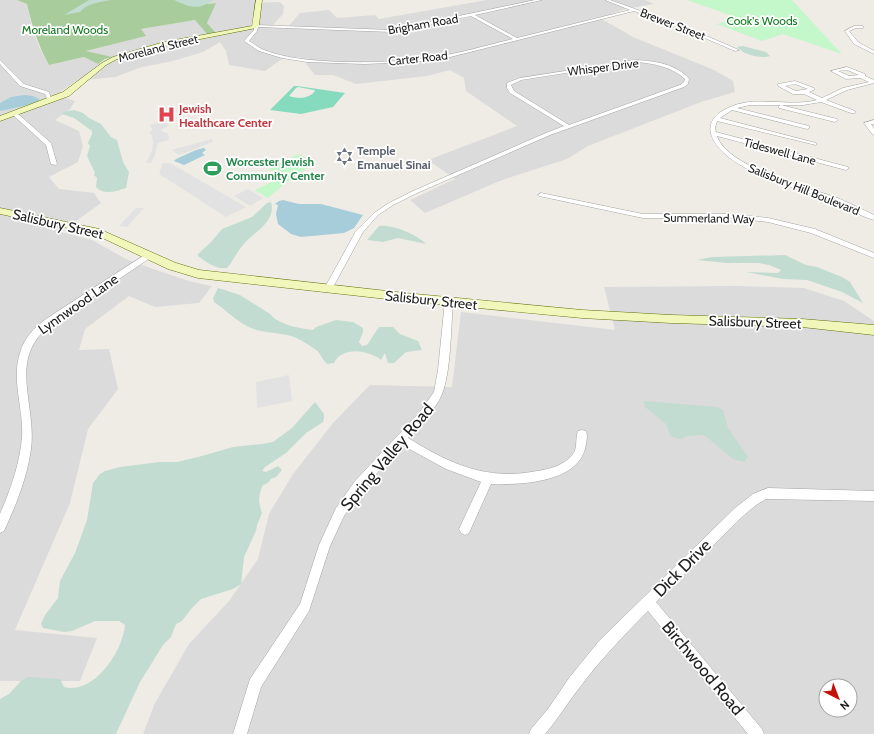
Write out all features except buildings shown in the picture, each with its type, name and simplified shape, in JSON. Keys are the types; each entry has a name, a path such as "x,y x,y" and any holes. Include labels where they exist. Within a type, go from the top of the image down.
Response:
{"main road":[{"path":"256,26 259,0"},
{"name":"Moreland Street","path":"0,119 68,92 104,64 115,58 164,44 256,26"},
{"name":"Salisbury Street","path":"0,211 95,231 110,236 172,266 198,274 239,280 610,317 802,323 874,330"}],"street":[{"name":"Brigham Road","path":"256,26 389,32 540,0"},
{"name":"Brewer Street","path":"607,0 738,50"},
{"name":"Carter Road","path":"256,26 256,30 246,40 248,43 269,53 311,61 365,63 432,59 634,10"},
{"path":"472,15 516,39"},
{"path":"862,27 855,27 847,31 856,43 874,53"},
{"path":"0,61 19,83 47,93 50,100"},
{"name":"Whisper Drive","path":"328,289 356,236 370,220 383,209 420,189 569,127 682,86 686,83 687,79 681,73 662,65 636,61 520,79 510,84 509,88 512,92 569,127"},
{"path":"861,76 864,75 848,68 833,71 849,78 861,76 874,82"},
{"path":"805,92 812,89 796,82 780,85 795,93 805,92 821,100 853,112"},
{"path":"713,133 713,126 716,119 722,113 731,109 751,104 803,103 821,100 849,88 874,82"},
{"path":"775,103 783,107 835,120"},
{"path":"731,109 807,127"},
{"path":"15,114 49,144 54,164"},
{"path":"716,119 814,144"},
{"path":"874,122 867,123 874,133"},
{"name":"Tideswell Lane","path":"713,133 846,168"},
{"name":"Salisbury Hill Boulevard","path":"713,133 722,149 735,160 749,168 835,200 874,218"},
{"name":"Summerland Way","path":"541,195 643,216 735,216 768,220 813,231 874,256"},
{"name":"Lynnwood Lane","path":"0,527 17,485 24,455 27,425 22,359 29,341 45,325 149,256"},
{"name":"Spring Valley Road","path":"240,734 255,684 305,607 325,544 340,512 359,485 431,405 440,387 449,301"},
{"path":"400,440 443,464 488,479 527,477 556,472 565,468 577,458 580,452 582,434"},
{"path":"465,529 488,479"},
{"name":"Dick Drive","path":"536,734 553,714 574,683 590,663 648,602 734,516 758,496 768,493 779,493 874,496"},
{"name":"Birchwood Road","path":"648,602 757,734"}],"shaded area":[{"path":"0,0 17,0 27,4 32,28 39,47 49,65 84,57 98,64 110,57 86,51 145,36 140,29 195,20 207,34 215,32 207,23 215,3 208,4 205,0 254,0 256,3 280,2 284,6 283,14 271,27 286,29 300,13 329,10 337,18 375,15 379,19 487,0 645,0 654,4 625,9 600,18 633,37 714,70 733,81 735,92 701,102 588,146 567,159 502,180 425,213 410,200 455,179 428,160 517,126 466,91 464,78 450,70 427,76 356,84 333,75 315,75 306,64 310,59 286,56 265,71 229,65 226,51 220,42 203,52 173,61 142,67 115,77 76,81 56,95 75,101 70,109 55,120 79,131 83,146 78,162 49,177 59,189 94,193 101,203 61,232 92,240 126,259 153,269 192,282 212,286 199,303 155,307 129,296 85,329 79,350 109,349 118,389 88,429 70,503 15,630 97,638 80,681 0,681"},
{"path":"164,121 170,125 161,130 168,133 169,140 158,143 151,163 146,163 152,151 153,142 152,136 149,132 153,130 150,125"},
{"path":"212,139 213,142 179,155 171,150"},
{"path":"163,163 170,163 246,207 226,217 159,174"},
{"path":"248,189 263,198 250,206 234,196"},
{"path":"136,208 144,208 127,227 119,226"},
{"path":"737,286 804,288 844,301 874,321 874,734 143,734 155,703 189,644 229,601 258,559 269,514 293,474 333,423 370,385 452,387 461,312 615,330 604,287"},
{"path":"289,375 292,401 257,408 256,382"}],"green space":[{"name":"Moreland Woods","path":"17,0 205,0 208,4 216,3 207,23 216,33 207,34 195,20 141,29 146,36 86,51 112,57 105,59 98,64 84,57 49,65 36,35 27,4"},
{"path":"89,0 111,0 90,5 80,12 64,15"},
{"path":"174,0 213,0 203,6 194,7"},
{"name":"Cook's Woods","path":"687,0 792,0 842,54 783,34 762,41 717,24 738,18"},
{"path":"743,46 766,52 770,56 753,56 737,47"},
{"path":"294,86 345,93 333,107 301,114 270,110","holes":["298,87 315,91 313,94 307,97 296,98 289,96"]},
{"path":"74,110 83,113 101,124 111,137 117,140 123,162 129,172 126,188 107,192 99,190 96,187 97,178 94,175 95,173 87,156 90,146 88,143 92,131 74,118 62,114 63,112"},
{"path":"299,154 315,163 289,180 268,198 255,190 282,177 269,169"},
{"path":"271,202 271,215 267,221 247,240 227,268 216,267 198,256 198,254 222,229 252,217 267,203"},
{"path":"379,226 404,230 422,240 426,244 398,238 383,242 367,240"},
{"path":"785,255 806,265 817,267 842,277 850,282 863,303 842,292 807,280 783,279 746,272 778,273 781,270 769,265 758,263 727,263 697,260 712,257"},
{"path":"218,288 240,295 270,314 278,321 289,325 313,330 316,327 336,320 353,322 363,328 359,342 362,346 367,345 379,327 393,327 400,334 418,341 422,350 406,352 394,363 388,363 385,353 381,360 370,354 356,351 343,354 334,363 327,364 318,351 298,339 278,333 256,330 241,323 214,302 213,298"},
{"path":"644,401 717,407 723,410 728,428 748,457 744,462 733,459 704,435 687,436 681,439 675,438 670,435 666,424 645,407"},
{"path":"315,402 324,414 323,422 306,433 286,453 265,467 262,471 266,472 278,466 282,470 276,477 263,485 261,489 259,499 262,513 256,531 244,557 241,584 233,589 201,599 182,621 176,624 171,637 163,645 140,682 116,734 0,734 0,699 9,694 21,681 28,677 60,679 64,687 75,688 96,678 105,669 119,647 125,625 119,621 95,621 72,631 64,632 43,628 41,624 45,615 58,598 60,581 75,553 87,520 93,483 100,474 120,467 159,462 177,462 233,447 273,442 292,428"}],"water":[{"path":"24,95 33,96 39,99 39,101 0,111 0,103 11,97"},
{"path":"204,148 206,150 202,153 205,155 184,165 174,161 196,150"},
{"path":"283,200 299,204 321,204 363,215 354,228 344,233 301,237 291,234 278,224 276,214 278,205 275,204"}],"place":[{"name":"Jewish Healthcare Center","path":"166,115"},
{"name":"Temple Emanuel Sinai","path":"344,157"},
{"name":"Worcester Jewish Community Center","path":"213,168"}]}
